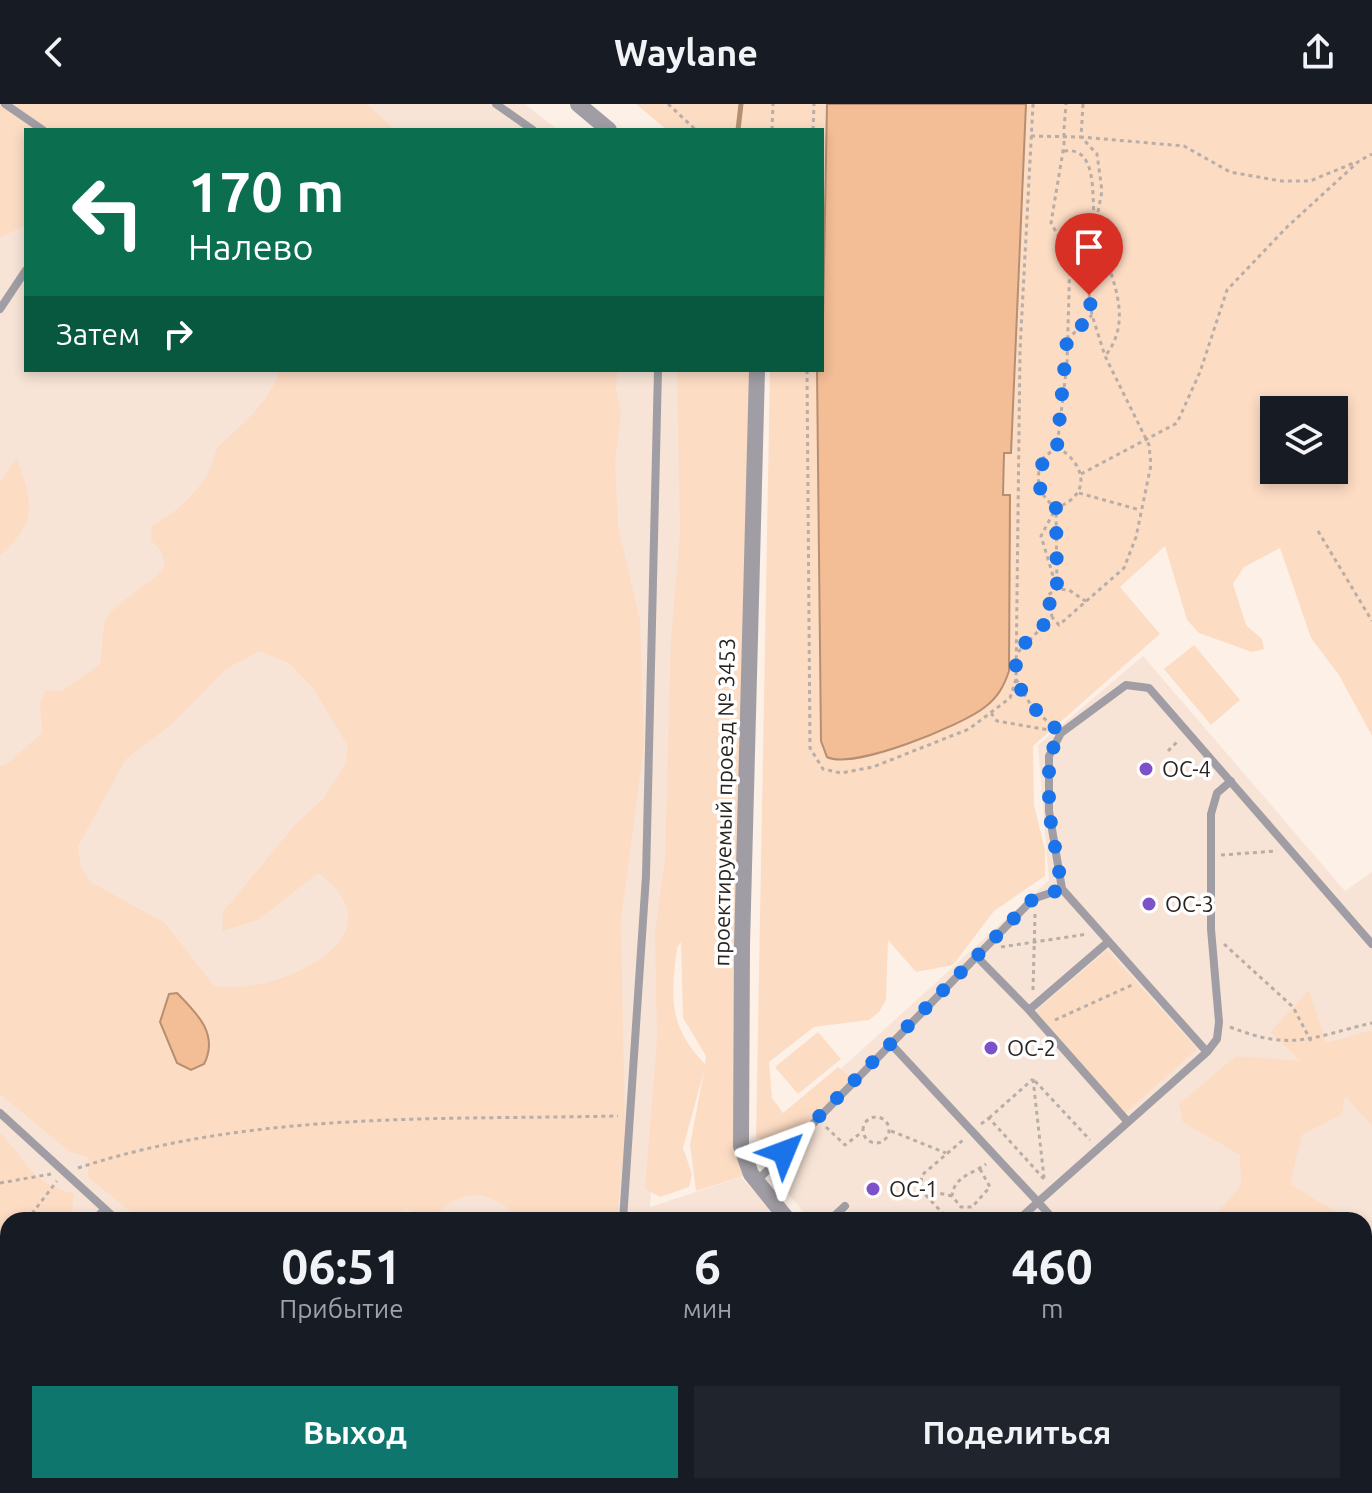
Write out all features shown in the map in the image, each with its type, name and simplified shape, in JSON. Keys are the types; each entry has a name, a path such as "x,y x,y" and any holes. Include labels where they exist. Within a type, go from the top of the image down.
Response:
{"street":[{"path":"578,104 607,128"},
{"name":"проектируемый проезд № 3453","path":"757,372 742,1155 756,1182 781,1212"}],"lane":[{"path":"5,104 40,128"},
{"path":"496,104 530,128"},
{"path":"0,309 24,273"},
{"path":"624,1212 646,876 658,372"},
{"path":"1207,1052 1062,889 1049,811 1049,756 1061,733 1126,685 1149,688 1372,944"},
{"path":"1027,1212 1207,1052 1217,1039 1219,1022 1209,857 1211,814 1217,793 1231,781"},
{"path":"756,1182 1033,899 1062,889"},
{"path":"1031,1008 1108,942"},
{"path":"980,953 1128,1122"},
{"path":"891,1044 1047,1212"},
{"path":"0,1113 108,1212"},
{"path":"839,1212 845,1206"},
{"path":"102,1212 105,1209"}],"path":[{"path":"668,104 694,128"},
{"path":"772,128 773,104"},
{"path":"813,128 814,104"},
{"path":"807,372 810,748 823,769 841,773 873,767 969,729 1010,698 1016,679 1020,350 1033,104"},
{"path":"1056,508 1044,499 1038,486 1043,458 1057,447 1067,340 1070,257 1051,223 1064,151 1066,104"},
{"path":"1083,104 1081,137 1097,154 1102,191 1086,274 1092,315 1105,356 1146,440 1151,465 1124,568 1087,602 1059,625 1052,617 1048,595 1057,589 1069,590 1087,602"},
{"path":"1031,136 1184,146 1230,172 1281,181 1310,181 1372,154"},
{"path":"1064,151 1073,150 1083,155 1090,167 1095,223 1119,303 1119,333 1105,356"},
{"path":"1081,474 1177,423 1200,372 1227,290 1287,227 1359,161"},
{"path":"1067,340 1092,315"},
{"path":"1057,447 1074,457 1081,474 1079,493 1069,503 1056,508 1041,536 1057,589"},
{"path":"1079,493 1141,511"},
{"path":"1056,508 1057,589"},
{"path":"1318,531 1372,621"},
{"path":"1018,652 1052,617"},
{"path":"1016,679 1033,709 1061,733"},
{"path":"991,713 997,721 1061,733"},
{"path":"1168,751 1187,732"},
{"path":"1209,857 1293,851"},
{"path":"1031,1008 1032,943 1040,897"},
{"path":"1211,929 1239,961 1293,1007 1311,1041"},
{"path":"980,953 1100,933"},
{"path":"1043,1026 1143,981"},
{"path":"1219,1022 1278,1042 1311,1041 1372,1023"},
{"path":"920,1189 922,1175 1033,1079"},
{"path":"1033,1079 1097,1149"},
{"path":"1033,1079 1046,1195"},
{"path":"0,1183 65,1172 131,1150 253,1128 630,1116"},
{"path":"818,1119 845,1145 862,1132 865,1122 872,1117 882,1118 890,1131 946,1153"},
{"path":"989,1118 1044,1179"},
{"path":"862,1132 873,1144 882,1143 890,1131"},
{"path":"952,1196 954,1186 970,1171 980,1169 996,1157"},
{"path":"920,1189 952,1196 965,1208 987,1192 990,1181 980,1169"},
{"path":"33,1212 65,1172"},
{"path":"920,1189 942,1212"}],"shaded area":[{"path":"0,104 525,104 555,128 24,128 24,372 691,372 666,953 650,1207 741,1177 773,1212 0,1212"},
{"path":"0,104 367,104 393,128 24,128 24,227 0,237"},
{"path":"636,104 827,104 824,184 824,128 665,128"},
{"path":"827,104 1026,104 1011,453 1004,453 1003,495 1010,495 1009,671 997,695 985,707 954,725 882,752 840,759 827,757 821,741 817,372 824,372"},
{"path":"1026,104 1372,104 1372,736 1339,675 1311,638 1280,548 1244,567 1233,584 1246,625 1262,639 1264,649 1252,652 1199,633 1187,620 1165,546 1120,587 1160,634 1033,746 1034,805 1045,850 1045,876 994,911 953,965 916,972 888,940 886,1000 879,1012 869,1020 814,1027 769,1062 772,1098 783,1113 838,1067 852,1079 787,1145 756,1138 770,372 817,372 822,749 864,756 934,733 984,708 1009,671 1010,496 1003,495 1004,452 1011,452"},
{"path":"278,372 617,372 616,390 621,413 615,463 618,526 640,621 644,746 621,919 625,1136 618,1212 512,1212 491,1198 473,1195 455,1200 438,1212 412,1212 406,1208 399,1212 131,1212 88,1177 88,1157 70,1152 0,1094 0,766 7,764 42,733 40,703 46,690 62,691 100,664 104,624 109,614 165,566 161,551 151,540 152,526 195,492 207,474 218,447 254,413 269,393","holes":["259,651 289,663 313,688 348,746 345,765 324,798 295,825 223,912 222,931 258,920 318,873 342,897 348,919 340,940 322,958 297,972 268,982 239,987 214,986 165,923 92,883 81,867 78,846 126,759 172,724 226,669"]},
{"path":"677,372 750,372 743,1176 696,1191 690,1145 704,1071 683,1148 692,1174 689,1187 660,1197 645,1189 657,1040 655,932 665,859 671,639 680,533","holes":["681,942 683,1018 706,1056 705,1064 678,1024 673,997 677,948"]},
{"path":"17,458 29,511 21,532 0,555 0,482"},
{"path":"1194,645 1240,700 1211,725 1164,669"},
{"path":"1143,656 1345,891 1372,872 1372,1212 803,1212 767,1168 759,1153 760,1142 1049,880 1038,745"},
{"path":"1107,950 1197,1049 1125,1113 1036,1011"},
{"path":"1309,990 1326,1043 1372,1030 1372,1126 1345,1096 1342,1114 1302,1135 1290,1184 1336,1212 1219,1212 1241,1185 1240,1155 1183,1122 1179,1104 1236,1056 1301,1061 1270,1032"},
{"path":"177,993 199,1017 208,1034 208,1053 204,1064 191,1070 177,1063 160,1022 169,994"},
{"path":"818,1032 841,1059 798,1094 775,1067"},
{"path":"0,1133 37,1176 74,1194 72,1212 0,1212"}],"waterway":[{"path":"738,128 741,104"}],"place":[{"name":"ОС-4","path":"1146,769"},
{"name":"ОС-3","path":"1149,904"},
{"name":"ОС-2","path":"991,1048"},
{"name":"ОС-1","path":"873,1189"}],"route":[{"path":"784,1152 1033,899 1062,889 1049,811 1049,756 1061,733 1033,709 1016,679 1018,652 1052,617 1048,595 1057,589 1056,508 1044,499 1038,486 1038,469 1043,458 1057,447 1067,340 1092,315 1089,295"}]}
